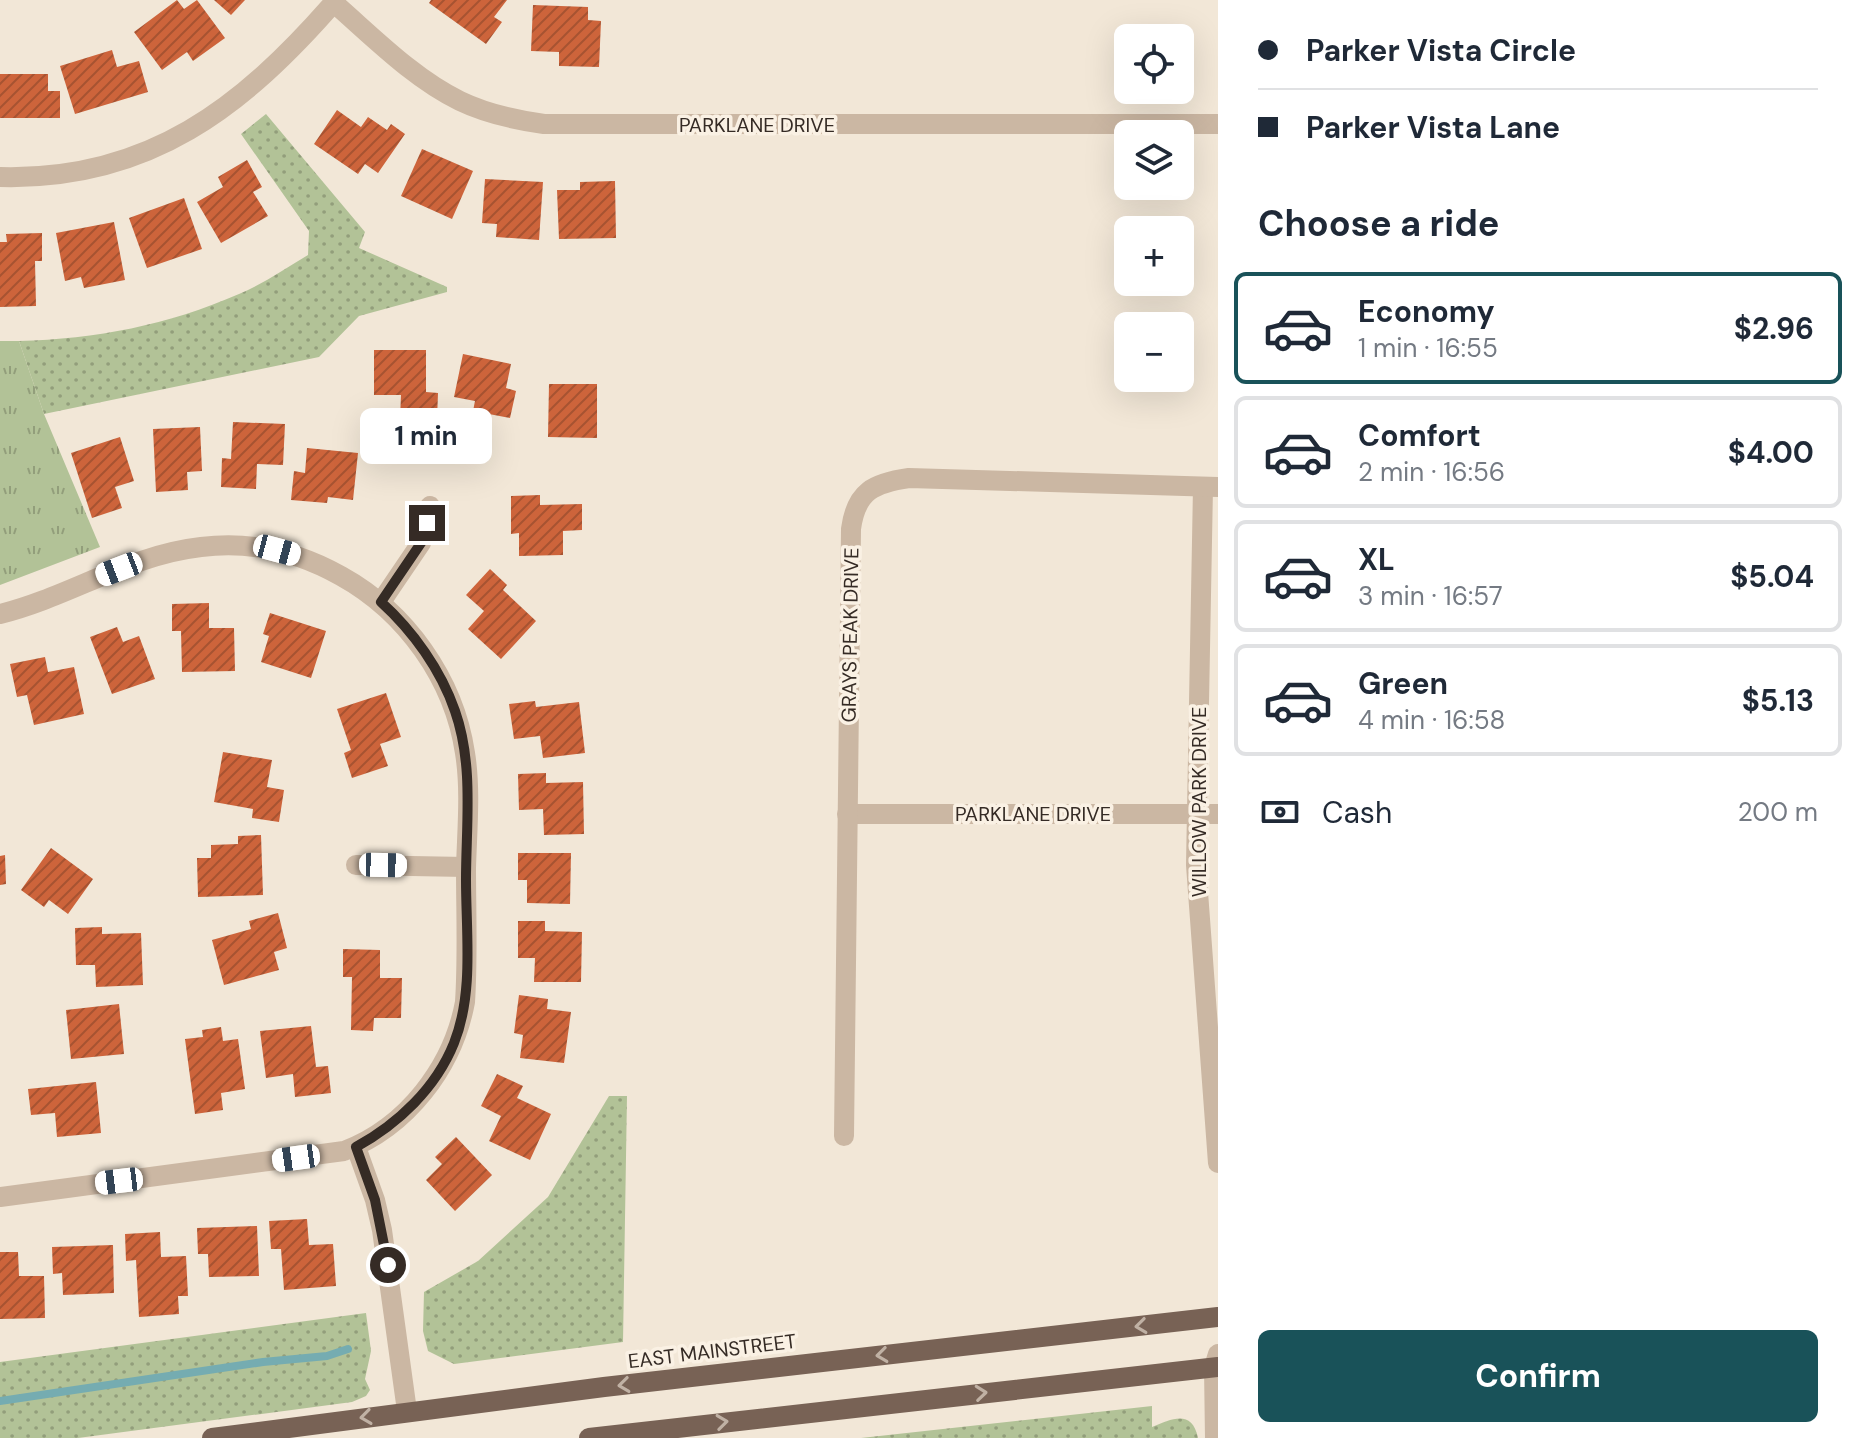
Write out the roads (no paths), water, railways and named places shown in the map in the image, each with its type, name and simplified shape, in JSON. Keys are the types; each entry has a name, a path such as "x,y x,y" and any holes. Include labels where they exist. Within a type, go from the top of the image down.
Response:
{"main road":[{"name":"EAST MAINSTREET","path":"212,1438 407,1411 1218,1317"},
{"path":"589,1438 1217,1363"}],"street":[{"name":"PARKLANE DRIVE","path":"335,1 409,67 444,92 495,115 544,124 1218,124"},
{"path":"0,177 43,176 94,169 132,157 179,136 222,112 259,82 335,1"},
{"name":"GRAYS PEAK DRIVE","path":"844,1136 853,512 864,496 881,482 909,478 1210,487"},
{"name":"WILLOW PARK DRIVE","path":"1210,487 1208,814 1196,865 1218,1163"},
{"path":"381,602 421,543 430,506"},
{"path":"0,614 164,553 231,544 277,550 309,560 355,583 381,602 428,657 455,711 467,773 465,1002 453,1046 434,1079 407,1110 356,1147 326,1155 0,1197"},
{"name":"PARKLANE DRIVE","path":"847,814 1208,814"},
{"path":"356,865 466,867"},
{"path":"356,1147 382,1230 407,1411"},
{"path":"1215,1438 1217,1363"}],"waterway":[{"path":"0,1401 263,1362 327,1356 348,1349"}]}
